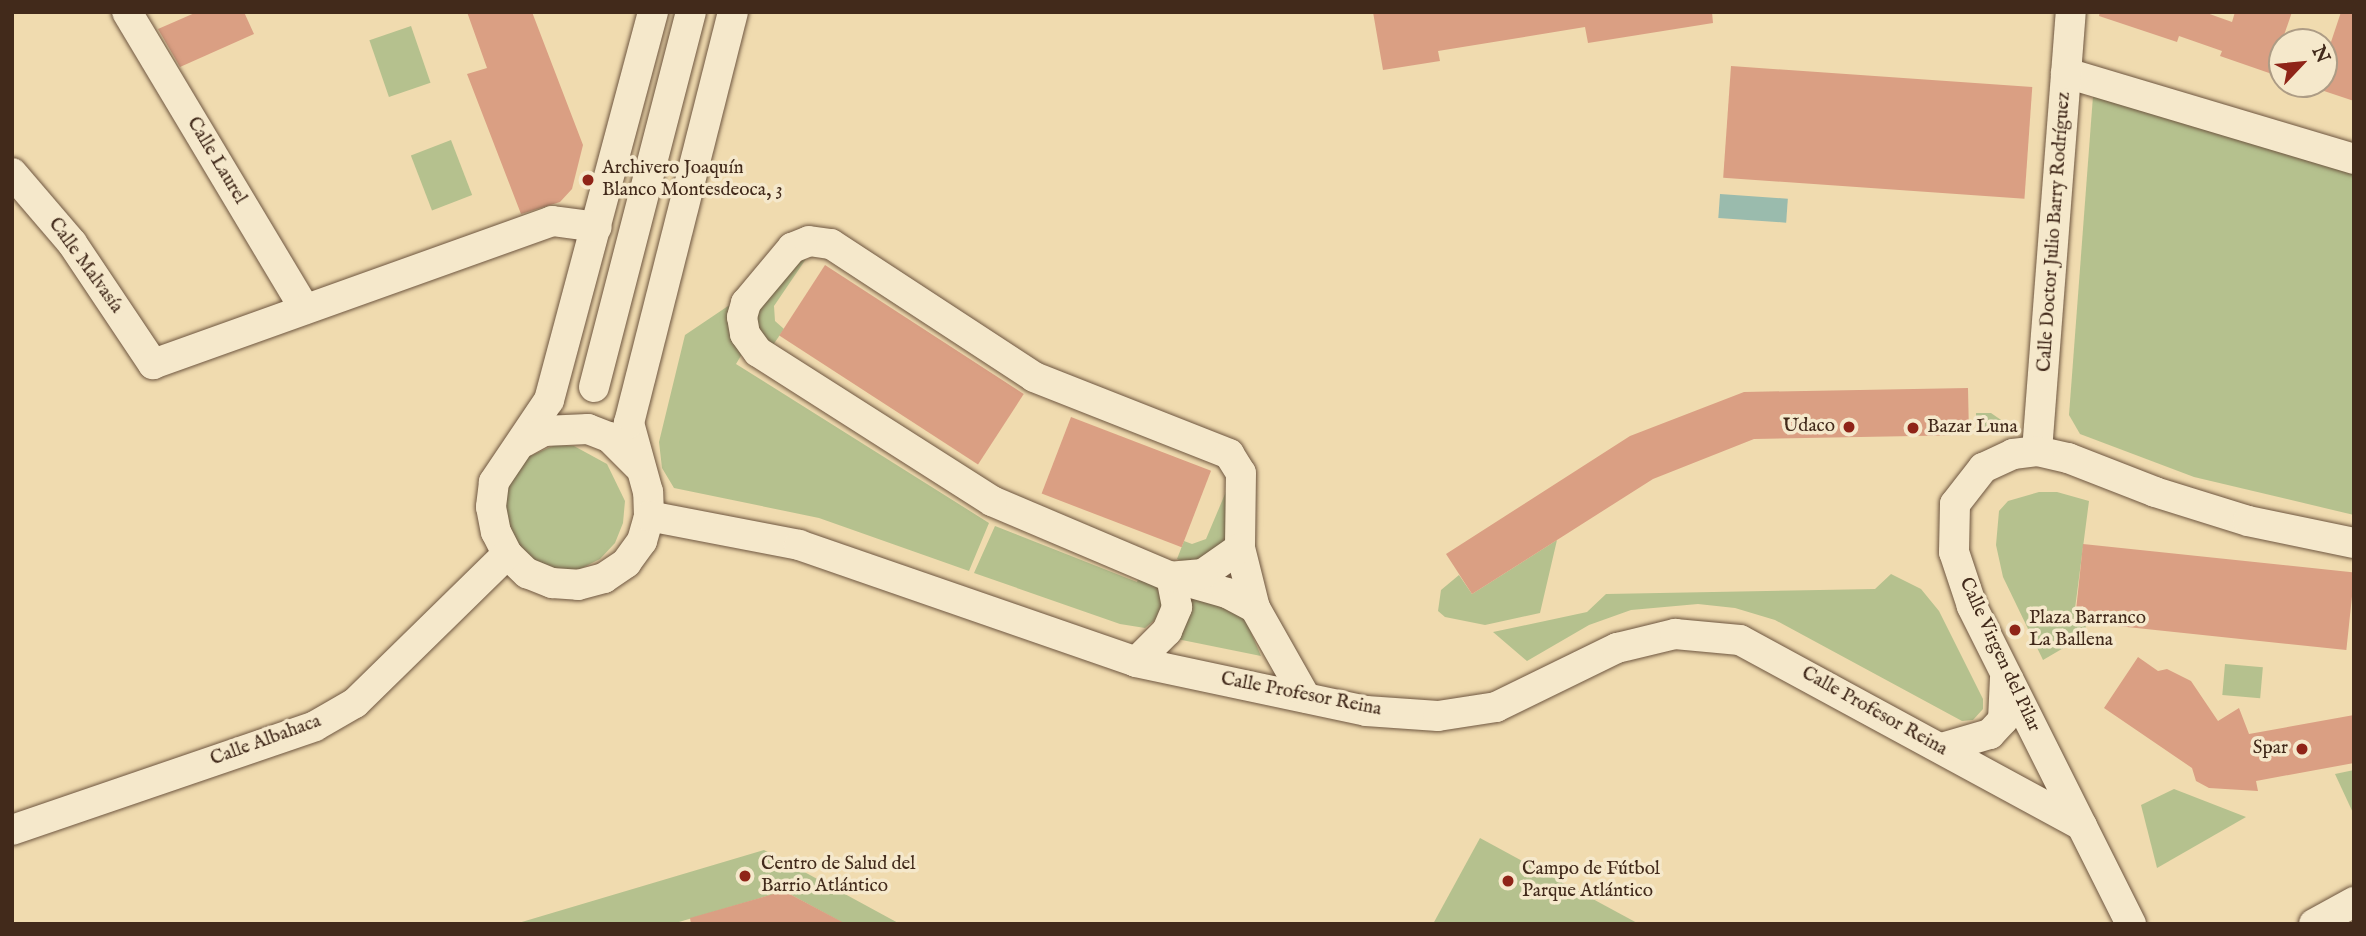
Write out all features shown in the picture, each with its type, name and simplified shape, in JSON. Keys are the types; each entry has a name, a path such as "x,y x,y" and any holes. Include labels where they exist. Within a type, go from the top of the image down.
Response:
{"street":[{"name":"Calle Laurel","path":"127,12 305,309"},
{"path":"524,442 553,388 653,12"},
{"path":"594,387 691,12"},
{"path":"640,469 627,451 588,429 544,431 524,442 506,459 495,482 491,507 496,532 507,554 527,573 552,583 578,585 604,578 626,563 642,541 649,516 648,492 629,423 733,12"},
{"name":"Calle Doctor Julio Barry Rodríguez","path":"2037,451 2071,12"},
{"path":"2066,73 2354,159"},
{"name":"Calle Malvasía","path":"12,173 72,243 153,364 305,309"},
{"path":"305,309 552,221 597,227"},
{"path":"1255,608 1227,593 1171,577 992,501 758,352 746,334 742,317 746,303 792,248 809,241 831,244 1034,377 1229,454 1241,473 1240,548 1255,608 1306,698"},
{"name":"Calle Virgen del Pilar","path":"2131,924 1972,606 1954,552 1955,504 1983,468 2013,454 2037,451 2078,461 2155,492 2248,521 2354,543"},
{"name":"Calle Profesor Reina","path":"649,516 799,545 1136,662 1366,711 1438,716 1496,707 1617,648 1675,634 1740,640 2082,826"},
{"path":"1171,577 1203,574 1240,548"},
{"name":"Calle Albahaca","path":"12,830 315,726 355,704 507,554"},
{"path":"1136,662 1167,631 1177,607 1171,577"},
{"path":"1942,748 1990,734 2003,720 2004,673"},
{"path":"2314,924 2354,902"}],"green space":[{"path":"411,26 431,83 389,97 369,40"},
{"path":"2093,96 2354,173 2354,515 2194,477 2080,434 2069,415"},
{"path":"451,140 472,195 432,210 411,155"},
{"path":"810,253 774,306 775,321 784,329 773,345 760,336 754,314 771,284"},
{"path":"734,302 745,349 736,364 989,523 969,571 819,518 674,488 662,468 659,442 685,335"},
{"path":"1976,413 1991,413 2004,422 1976,435"},
{"path":"555,445 574,446 607,464 625,501 623,523 615,543 600,559 580,569 559,572 519,555 500,494 521,460"},
{"path":"1233,475 1232,543 1190,565 1177,559 1184,541 1192,544 1206,539"},
{"path":"2039,492 2057,492 2089,501 2073,624 2086,625 2084,636 2043,660 2003,577 1996,545 1999,511 2008,501"},
{"path":"995,526 1137,582 1141,572 1159,587 1162,603 1157,618 1145,628 1120,624 974,573"},
{"path":"1557,540 1540,613 1485,625 1445,617 1438,611 1441,590 1459,575 1472,594"},
{"path":"1891,574 1921,589 1939,611 1983,699 1983,709 1973,720 1962,721 1775,620 1735,608 1698,604 1631,610 1589,625 1527,661 1493,632 1587,612 1606,594 1875,589"},
{"path":"1187,593 1244,616 1261,656 1172,638"},
{"path":"2225,664 2263,667 2260,698 2222,695"},
{"path":"2354,770 2354,815 2335,774"},
{"path":"2174,789 2246,817 2157,868 2141,805"},
{"name":"Campo de Fútbol Parque Atlántico","path":"1480,838 1639,924 1433,924"},
{"name":"Centro de Salud del Barrio Atlántico","path":"764,850 900,924 845,924 784,891 672,924 515,924"}],"shaded area":[{"path":"1720,194 1788,199 1786,223 1718,218"}],"building":[{"path":"197,12 244,12 254,34 180,67 158,29"},
{"path":"467,12 532,12 583,145 572,189 560,202 521,214 467,74 487,68"},
{"path":"1373,12 1712,12 1713,23 1588,43 1585,27 1438,51 1440,61 1383,70"},
{"path":"2100,12 2204,12 2232,22 2235,12 2292,12 2286,28 2268,28 2268,73 2220,56 2222,51 2179,36 2177,42 2099,16"},
{"path":"2341,12 2354,12 2354,101 2338,96 2338,28 2336,28"},
{"path":"1731,66 2032,87 2024,199 1723,178"},
{"path":"825,265 1024,394 978,465 779,335"},
{"path":"1968,388 1969,435 1754,439 1653,479 1472,594 1446,554 1630,436 1744,392"},
{"path":"1071,417 1211,471 1182,547 1042,494"},
{"path":"2083,544 2354,572 2346,650 2075,622"},
{"path":"2138,657 2158,671 2167,669 2191,681 2218,721 2239,708 2249,734 2354,715 2354,763 2256,781 2258,791 2209,788 2196,781 2192,768 2104,708"},
{"path":"784,891 846,924 691,924 690,918"}],"place":[{"name":"Archivero Joaquín Blanco Montesdeoca, 3","path":"588,180"},
{"name":"Udaco","path":"1849,427"},
{"name":"Bazar Luna","path":"1913,428"},
{"name":"Plaza Barranco La Ballena","path":"2015,630"},
{"name":"Spar","path":"2302,749"},
{"name":"Centro de Salud del Barrio Atlántico","path":"745,876"},
{"name":"Campo de Fútbol Parque Atlántico","path":"1508,881"}]}
